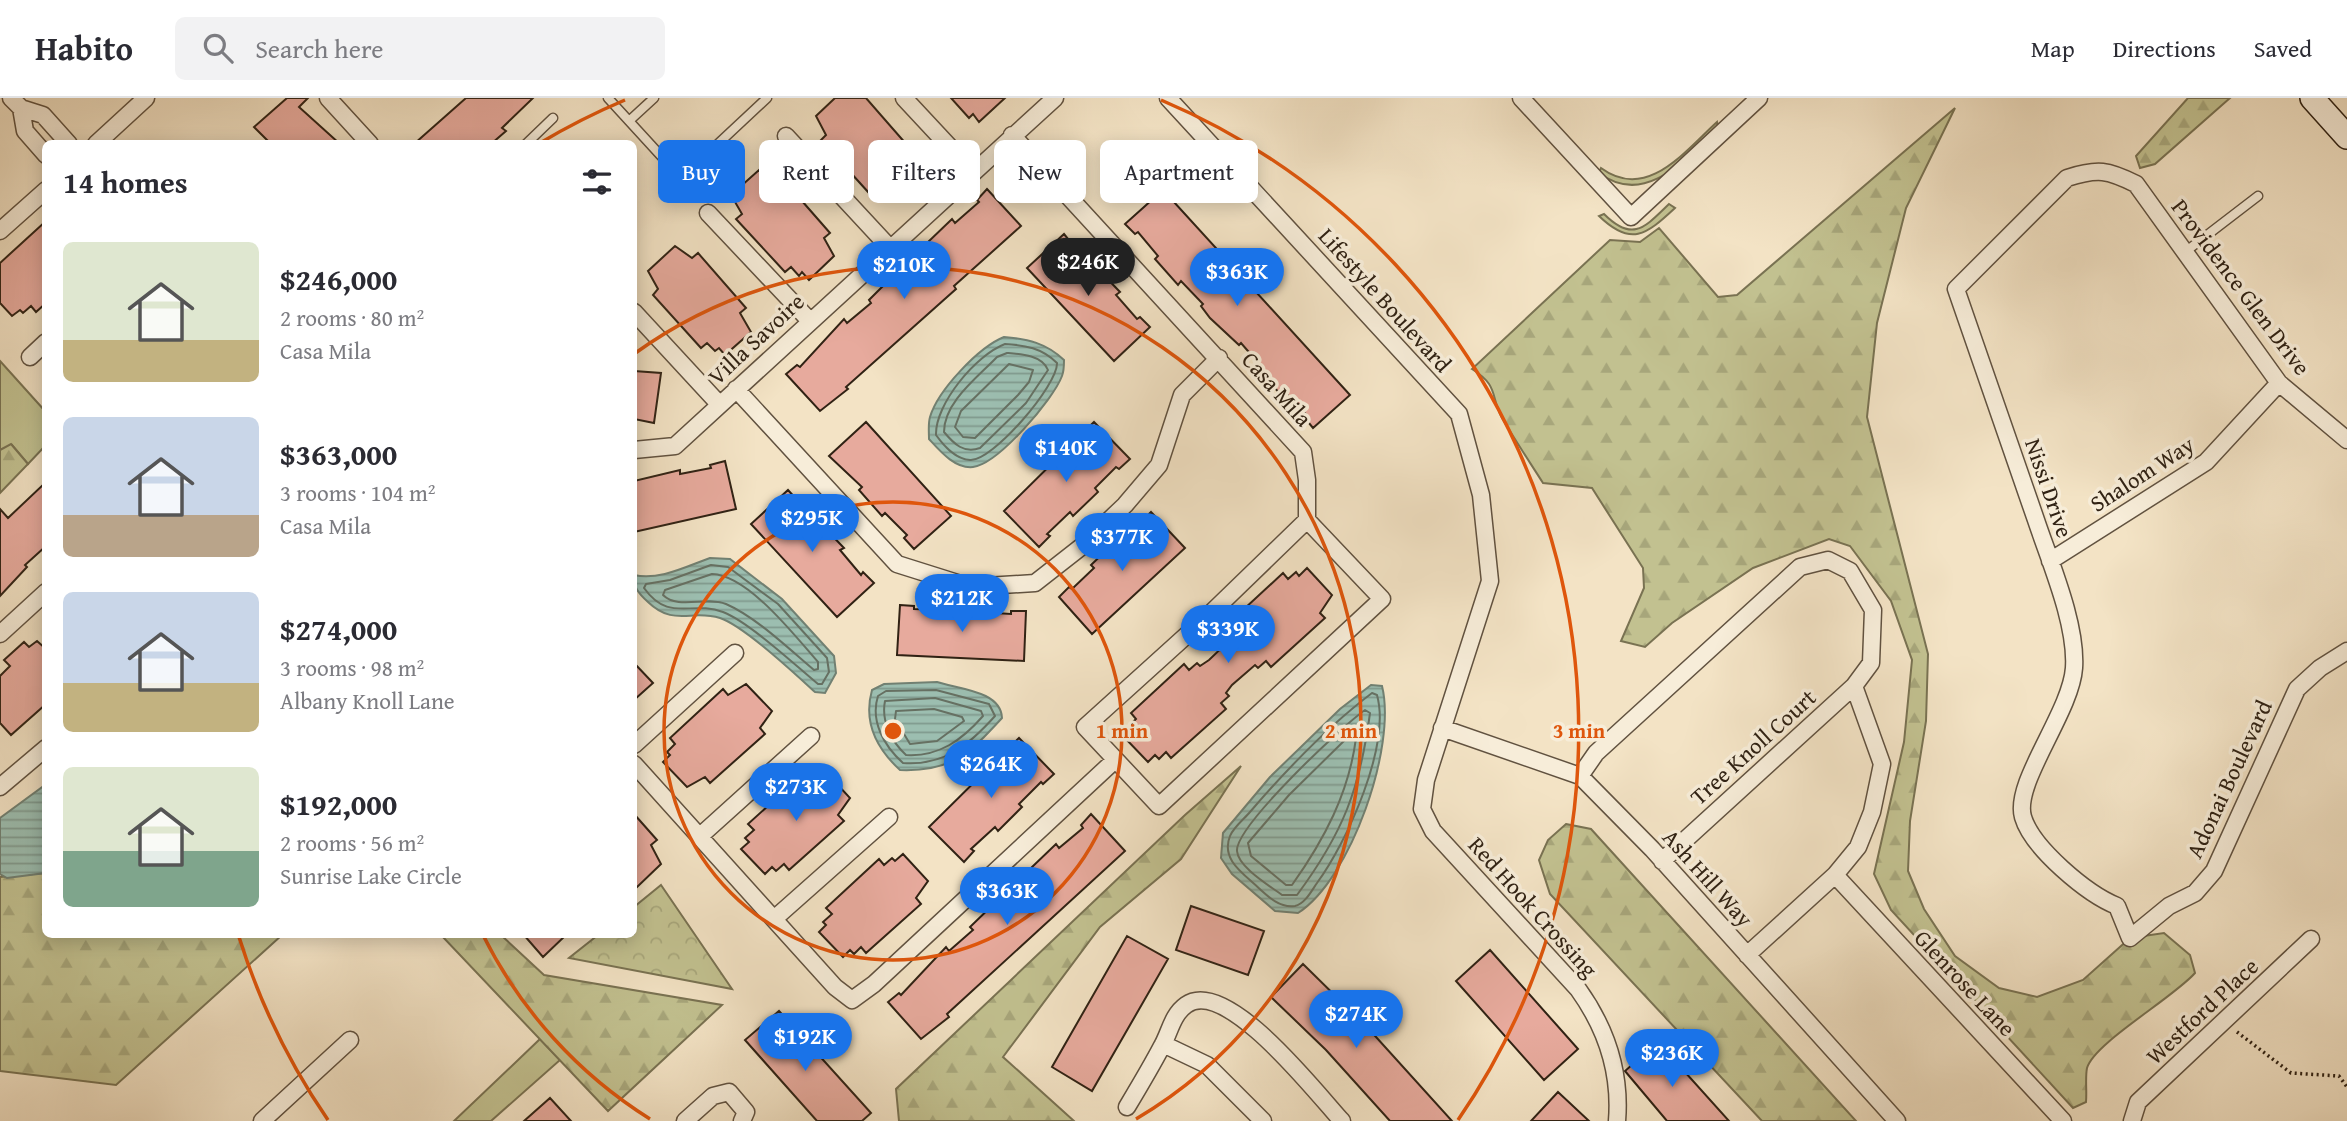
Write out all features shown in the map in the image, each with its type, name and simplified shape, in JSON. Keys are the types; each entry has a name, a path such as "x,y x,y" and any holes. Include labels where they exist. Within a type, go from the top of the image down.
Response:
{"main road":[{"path":"2312,98 2347,137"}],"street":[{"path":"100,140 146,98"},
{"path":"328,98 366,140"},
{"path":"904,98 943,140"},
{"name":"Villa Savoire","path":"980,164 1055,98"},
{"name":"Lifestyle Boulevard","path":"1168,98 1459,414 1481,495 1490,581 1443,728"},
{"path":"1521,98 1631,217 1759,98"},
{"path":"16,103 43,115 65,140"},
{"path":"16,103 25,131 42,150"},
{"name":"Casa Mila","path":"1012,135 1303,452 1307,480 1307,520"},
{"path":"786,136 889,247"},
{"name":"Nissi Drive","path":"2094,897 2029,833 2022,814 2023,794 2066,704 2074,668 2070,631 2050,561 1956,289 2067,178 2090,170 2113,173 2136,184"},
{"name":"Providence Glen Drive","path":"2136,184 2279,383 2347,440"},
{"path":"0,231 42,194"},
{"name":"Villa Savoire","path":"637,450 675,446 937,203"},
{"path":"708,213 810,321"},
{"path":"637,315 719,404"},
{"path":"30,357 42,346"},
{"path":"736,389 897,564 970,587 1035,583 1081,547 1125,505 1159,465 1182,395 1219,358"},
{"name":"Shalom Way","path":"2050,561 2206,462 2279,383"},
{"path":"1307,520 1382,598 1159,806 1085,727 1210,614 1307,520"},
{"name":"Tree Knoll Court","path":"1580,776 1597,753 1800,567 1828,560 1850,571 1873,610 1871,663 1854,686 1662,861"},
{"path":"0,634 42,596"},
{"name":"Adonai Boulevard","path":"2094,897 2117,906 2130,938 2169,905 2195,893 2214,871 2297,689 2320,668 2347,651"},
{"path":"637,742 735,653"},
{"path":"1747,955 1835,875 1858,846 1872,812 1882,764 1854,686"},
{"name":"Ash Hill Way","path":"1443,728 1580,776 1662,861 1897,1121"},
{"name":"Red Hook Crossing","path":"1443,728 1426,780 1422,809 1433,831 1578,989 1596,1014 1610,1045 1617,1121"},
{"path":"699,837 811,736"},
{"path":"0,787 42,751"},
{"path":"637,767 835,987 852,1000 893,967 1115,760"},
{"path":"774,919 889,817"},
{"name":"Glenrose Lane","path":"1835,875 2063,1121"},
{"name":"Westford Place","path":"2132,1121 2138,1102 2311,939"},
{"path":"1127,1107 1163,1044 1174,1017 1194,1001 1223,1007 1258,1030 1342,1121"},
{"path":"262,1121 350,1040"},
{"path":"1163,1044 1207,1065 1263,1121"},
{"path":"685,1121 713,1096 729,1092 747,1118"}],"lane":[{"path":"608,98 673,169 682,172 690,170 767,98"},
{"path":"629,121 654,98"},
{"path":"530,140 553,118"},
{"path":"2185,253 2258,196"}],"path":[{"path":"2224,1022 2291,1073 2339,1076 2347,1087"}],"green space":[{"path":"2188,98 2230,98 2155,164 2140,168 2136,156"},
{"path":"1955,108 1906,208 1877,323 1867,417 1928,654 1926,721 1910,821 1908,871 1924,909 1955,956 1999,988 2037,997 2083,980 2130,938 2164,933 2190,955 2195,973 2118,1034 2093,1058 2087,1068 2086,1102 2073,1108 1891,910 1874,874 1904,742 1912,660 1891,601 1850,546 1829,539 1753,568 1672,623 1645,647 1621,641 1644,588 1643,568 1592,488 1543,483 1502,418 1490,386 1472,369 1610,240 1640,242 1659,228 1718,297 1737,295"},
{"path":"1717,122 1718,128 1693,153 1664,175 1649,182 1633,185 1616,182 1599,173 1601,168 1618,177 1634,179 1649,176 1678,158"},
{"path":"1669,204 1675,208 1647,231 1638,234 1620,232 1599,216 1604,214 1614,223 1631,230 1646,225"},
{"path":"0,361 42,408 42,449 28,464 12,445 0,450"},
{"path":"11,444 28,464 0,493 0,450"},
{"path":"1241,766 1181,859 1100,927 1003,1057 1074,1121 899,1121 896,1089 1185,815"},
{"path":"1566,824 1591,829 1856,1121 1762,1121 1550,894 1539,860 1548,840"},
{"path":"42,873 42,938 279,938 116,1085 0,1071 0,877"},
{"path":"661,885 732,989 569,958 594,938 637,938 637,905"},
{"path":"444,938 504,938 544,975 722,1005 608,1111"},
{"path":"540,1039 560,1060 491,1121 454,1121"}],"water":[{"path":"1004,337 1029,341 1050,350 1064,360 1063,374 1048,400 1010,443 984,463 966,467 948,458 929,439 930,417 950,382 983,350"},
{"path":"710,558 730,559 782,599 834,656 836,673 825,693 815,692 769,651 730,623 710,616 666,614 639,593 637,575 653,576"},
{"path":"937,682 987,697 1000,709 1002,718 979,742 958,758 933,768 900,770 884,753 874,734 869,713 872,690 884,684"},
{"path":"1371,685 1382,686 1385,712 1383,742 1366,809 1352,842 1336,872 1317,896 1298,913 1275,911 1232,874 1221,858 1223,833 1270,777 1340,709"},
{"path":"42,787 42,873 7,878 0,874 0,818"}],"building":[{"path":"287,98 308,98 299,107 336,140 267,140 254,127"},
{"path":"466,98 533,98 502,128 506,131 496,140 419,140"},
{"path":"835,98 866,98 903,140 868,140 868,192 854,176 854,140 821,140 826,135 816,116"},
{"path":"951,98 1005,98 979,122 973,114 969,118"},
{"path":"759,170 759,203 804,203 830,233 824,238 834,256 809,280 802,272 799,276 791,267 785,272 736,219 742,214 736,203 745,203 745,182"},
{"path":"987,189 994,197 994,203 1000,203 1021,226 954,286 956,289 846,387 848,389 820,411 786,374 797,365 800,367 844,319 847,323 871,303 869,300 930,246 927,243 952,219 955,223 980,203 980,197"},
{"path":"1148,203 1175,203 1350,395 1313,428 1304,417 1306,414 1284,391 1281,395 1258,369 1261,366 1241,343 1239,345 1210,318 1201,306 1203,304 1181,281 1178,285 1155,259 1158,256 1138,232 1135,234 1125,224"},
{"path":"42,225 42,307 36,312 31,306 23,313 20,310 12,316 0,303 0,263"},
{"path":"1064,234 1093,270 1096,267 1120,292 1116,295 1137,319 1140,317 1150,327 1114,361 1027,268"},
{"path":"675,246 692,258 698,253 746,308 740,313 751,332 725,355 719,348 715,351 707,343 701,348 653,295 658,289 648,271"},
{"path":"637,371 661,373 654,423 637,420"},
{"path":"866,422 951,516 914,549 904,538 907,535 885,513 882,516 859,490 862,487 829,456"},
{"path":"1094,422 1130,459 1119,469 1116,467 1095,488 1098,492 1073,516 1070,512 1047,534 1050,536 1039,547 1004,511"},
{"path":"725,461 736,509 637,531 637,480 680,470 680,474 711,468 710,465"},
{"path":"42,486 42,550 25,565 27,567 0,596 0,509 8,518"},
{"path":"788,490 798,501 795,503 817,526 820,523 844,548 840,550 861,575 863,572 874,583 837,617 751,524"},
{"path":"1151,512 1185,548 1092,634 1059,597 1069,587 1072,589 1094,568 1091,565 1116,541 1119,545 1143,525 1141,522"},
{"path":"1307,568 1332,595 1320,613 1325,618 1271,667 1266,661 1258,668 1255,665 1232,685 1226,693 1229,696 1221,703 1226,709 1171,758 1166,752 1159,759 1155,755 1148,762 1124,737 1131,730 1128,727 1136,719 1131,713 1184,664 1189,670 1197,663 1200,666 1209,660 1230,640 1227,636 1236,628 1230,622 1283,573 1288,579 1296,572 1299,576"},
{"path":"900,605 914,606 914,609 945,610 946,606 980,607 979,612 1011,614 1011,611 1026,611 1024,661 897,655"},
{"path":"37,641 42,645 42,708 11,735 0,723 0,676 10,666 4,660 24,642 29,647"},
{"path":"637,666 653,683 637,697"},
{"path":"746,684 772,711 760,728 765,734 710,783 705,777 687,787 663,762 670,755 667,752 675,744 670,738 723,689 728,695"},
{"path":"1019,738 1054,774 1043,784 1041,782 1019,804 1022,807 998,831 995,827 971,849 974,851 964,862 929,827"},
{"path":"825,771 850,798 838,815 844,821 789,870 784,864 776,871 772,867 765,874 741,849 749,842 745,838 754,830 748,824 801,776 806,782"},
{"path":"1091,814 1125,851 947,1014 949,1017 921,1039 888,1002 899,993 901,995 946,947 949,951 973,930 970,927 1009,890 1012,892 1034,871 1031,868 1056,844 1059,848 1083,828 1081,825"},
{"path":"637,817 657,840 651,845 661,864 637,887"},
{"path":"903,854 928,881 916,898 921,904 866,953 861,947 854,954 850,950 843,957 819,932 826,925 823,922 832,914 826,908 879,859 884,865"},
{"path":"1191,906 1264,931 1248,975 1176,950"},
{"path":"1127,936 1168,959 1092,1091 1052,1067"},
{"path":"526,938 563,938 543,957"},
{"path":"1490,950 1578,1049 1544,1080 1456,981"},
{"path":"1303,964 1367,1027 1452,1121 1390,1121 1326,1050 1271,997"},
{"path":"779,1011 871,1113 862,1121 817,1121 745,1040"},
{"path":"1658,1042 1729,1121 1667,1121 1625,1071"},
{"path":"1558,1092 1589,1121 1531,1121"},
{"path":"550,1098 571,1121 524,1121"}]}
